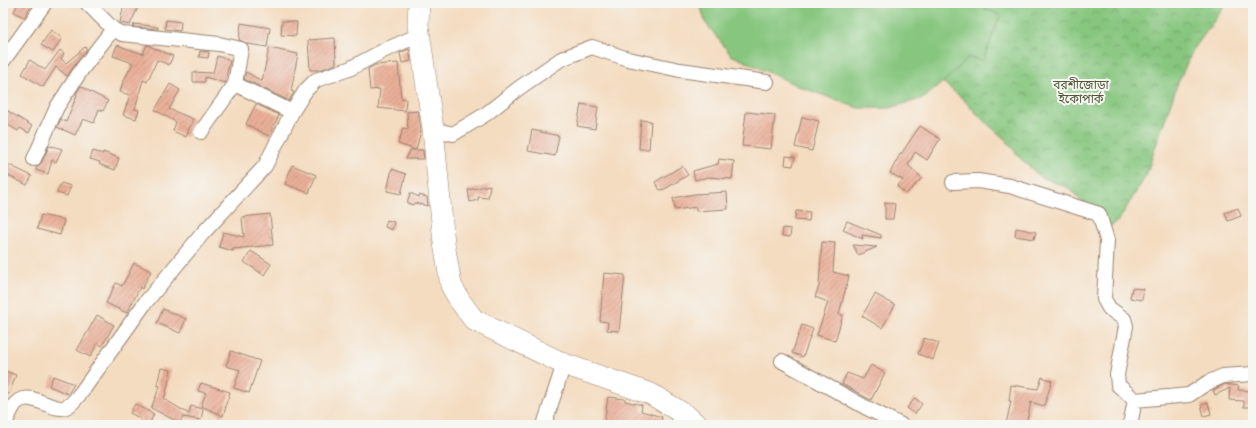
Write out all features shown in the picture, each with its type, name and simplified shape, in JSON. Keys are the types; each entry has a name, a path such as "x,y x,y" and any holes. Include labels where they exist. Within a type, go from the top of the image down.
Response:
{"highway":[{"path":"419,3 419,35 432,129 444,243 451,285 474,320 564,364 650,394 687,416 697,425"}],"street":[{"path":"3,61 45,3"},
{"path":"87,3 112,29 122,34 220,44 241,49 235,84 201,132"},
{"path":"34,159 57,107 82,69 112,29"},
{"path":"4,425 16,403 24,399 31,398 62,408 68,406 80,394 145,303 203,233 265,166 292,112 306,90 316,80 349,69 383,50 419,35"},
{"path":"432,129 453,134 486,114 519,88 561,59 592,47 628,59 680,70 767,82"},
{"path":"235,84 292,112"},
{"path":"953,182 978,181 1010,186 1099,214 1107,240 1104,299 1109,308 1124,319 1126,326 1117,374 1118,385 1135,400 1189,395 1206,383 1223,376 1253,374"},
{"path":"782,360 865,407 901,425"},
{"path":"544,425 564,364"},
{"path":"1130,425 1135,400"}],"green space":[{"path":"700,3 985,3 985,9 1000,15 983,61 968,57 949,77 924,98 890,108 858,108 798,86 731,55 705,22"},
{"name":"বরশীজোড়া ইকোপার্ক","path":"776,3 1227,3 1193,50 1177,85 1146,176 1118,221 1106,229 1069,188 1041,177 1021,159 1005,139 984,121 962,98 940,80"}],"building":[{"path":"18,3 33,3 24,17 14,12"},
{"path":"124,3 140,3 130,25 120,23"},
{"path":"166,20 181,22 180,31 165,29"},
{"path":"282,21 297,22 296,36 281,35"},
{"path":"241,23 270,28 267,47 248,44 239,40"},
{"path":"134,24 158,27 158,29 133,27"},
{"path":"51,30 62,38 53,52 41,45"},
{"path":"335,38 336,64 320,70 310,70 308,40"},
{"path":"117,45 143,54 147,45 173,56 169,65 157,60 147,82 143,80 135,109 139,110 136,119 123,115 130,95 120,92 123,82 133,63 113,56"},
{"path":"85,47 87,49 67,76 56,67 43,87 22,74 30,60 45,70 60,50 64,53 61,59 66,63"},
{"path":"269,48 298,54 291,91 294,92 289,101 244,79 246,72 262,81"},
{"path":"409,49 411,61 402,63 400,53"},
{"path":"200,51 209,52 208,58 199,57"},
{"path":"217,56 230,60 225,83 205,77 205,82 193,82 193,72 213,73"},
{"path":"398,63 401,98 406,99 405,111 378,108 380,89 370,90 368,69 375,65"},
{"path":"170,84 180,90 169,109 193,119 186,137 173,131 176,122 155,110"},
{"path":"81,86 108,101 103,111 99,109 94,123 83,119 75,135 57,127 61,119 66,122 77,95 76,94"},
{"path":"256,104 279,115 269,136 246,124"},
{"path":"581,104 598,107 595,129 577,126"},
{"path":"3,108 32,126 29,133 20,128 18,131 3,122"},
{"path":"418,111 421,131 416,150 398,144 403,128 408,129 407,112"},
{"path":"746,112 775,115 771,149 742,146"},
{"path":"802,117 819,121 812,151 795,147"},
{"path":"641,120 651,121 649,149 639,149"},
{"path":"920,126 940,139 927,160 915,152 908,165 922,178 906,194 897,186 903,180 890,173 900,154"},
{"path":"532,130 559,136 555,156 528,151"},
{"path":"49,146 62,149 56,162 52,160 48,174 36,170 42,162"},
{"path":"410,150 423,150 424,159 406,159"},
{"path":"93,151 103,154 103,152 119,158 115,170 99,164 100,162 90,159"},
{"path":"786,156 795,157 793,166 785,165"},
{"path":"719,159 734,161 732,179 708,177 695,180 693,171 718,164"},
{"path":"7,164 32,176 27,185 3,173"},
{"path":"292,165 316,175 309,193 285,184"},
{"path":"682,166 688,175 665,189 660,190 655,182"},
{"path":"392,169 406,174 401,194 387,191"},
{"path":"61,183 71,186 67,196 57,193"},
{"path":"490,185 488,198 478,197 478,200 470,202 468,190"},
{"path":"727,192 728,209 696,211 696,207 675,210 673,198 695,194"},
{"path":"410,193 419,197 419,195 427,197 428,206 407,203"},
{"path":"885,202 895,204 893,219 885,219"},
{"path":"1238,208 1241,216 1228,221 1225,213"},
{"path":"796,211 810,212 809,221 795,220"},
{"path":"270,214 273,245 233,249 233,251 219,247 223,232 244,237 242,217"},
{"path":"41,215 64,220 60,235 37,229"},
{"path":"387,220 394,222 392,230 385,227"},
{"path":"847,221 881,235 881,238 862,235 863,239 843,230"},
{"path":"783,228 791,229 790,237 782,236"},
{"path":"1016,228 1036,232 1034,239 1015,236"},
{"path":"822,242 835,243 833,272 849,276 839,314 843,315 835,341 817,335 828,302 815,297 819,286"},
{"path":"853,245 877,247 858,255"},
{"path":"251,251 271,264 264,275 244,262"},
{"path":"134,263 151,271 142,289 140,287 127,313 106,303 116,283 122,286"},
{"path":"604,273 625,275 619,331 607,330 608,322 600,321"},
{"path":"1132,288 1144,289 1142,300 1130,298"},
{"path":"875,294 895,305 882,328 862,316"},
{"path":"163,309 186,319 180,333 157,323"},
{"path":"97,315 114,325 102,346 98,343 90,357 77,350"},
{"path":"802,325 813,329 803,357 792,353"},
{"path":"924,338 939,343 933,360 918,354"},
{"path":"231,351 260,361 249,393 234,388 240,370 226,366"},
{"path":"871,365 885,373 871,400 842,384 847,373 863,379"},
{"path":"161,368 171,370 164,399 189,414 191,406 203,409 201,420 183,417 180,423 151,408 160,386 157,385"},
{"path":"3,370 16,375 9,394 3,392"},
{"path":"53,376 74,384 68,394 49,386"},
{"path":"1042,377 1052,381 1044,406 1031,402 1026,425 1006,424 1011,401 1009,401 1011,385 1038,389"},
{"path":"201,383 230,392 223,416 201,406 206,393 198,391"},
{"path":"1225,384 1239,386 1238,390 1253,391 1253,407 1244,407 1244,401 1229,400 1230,388 1215,395 1213,390"},
{"path":"608,397 625,399 625,401 642,405 641,411 662,417 660,425 604,425"},
{"path":"915,398 922,404 915,414 907,408"},
{"path":"1208,403 1211,414 1204,416 1201,405"},
{"path":"135,404 154,414 149,425 138,425 141,419 130,413"}]}
